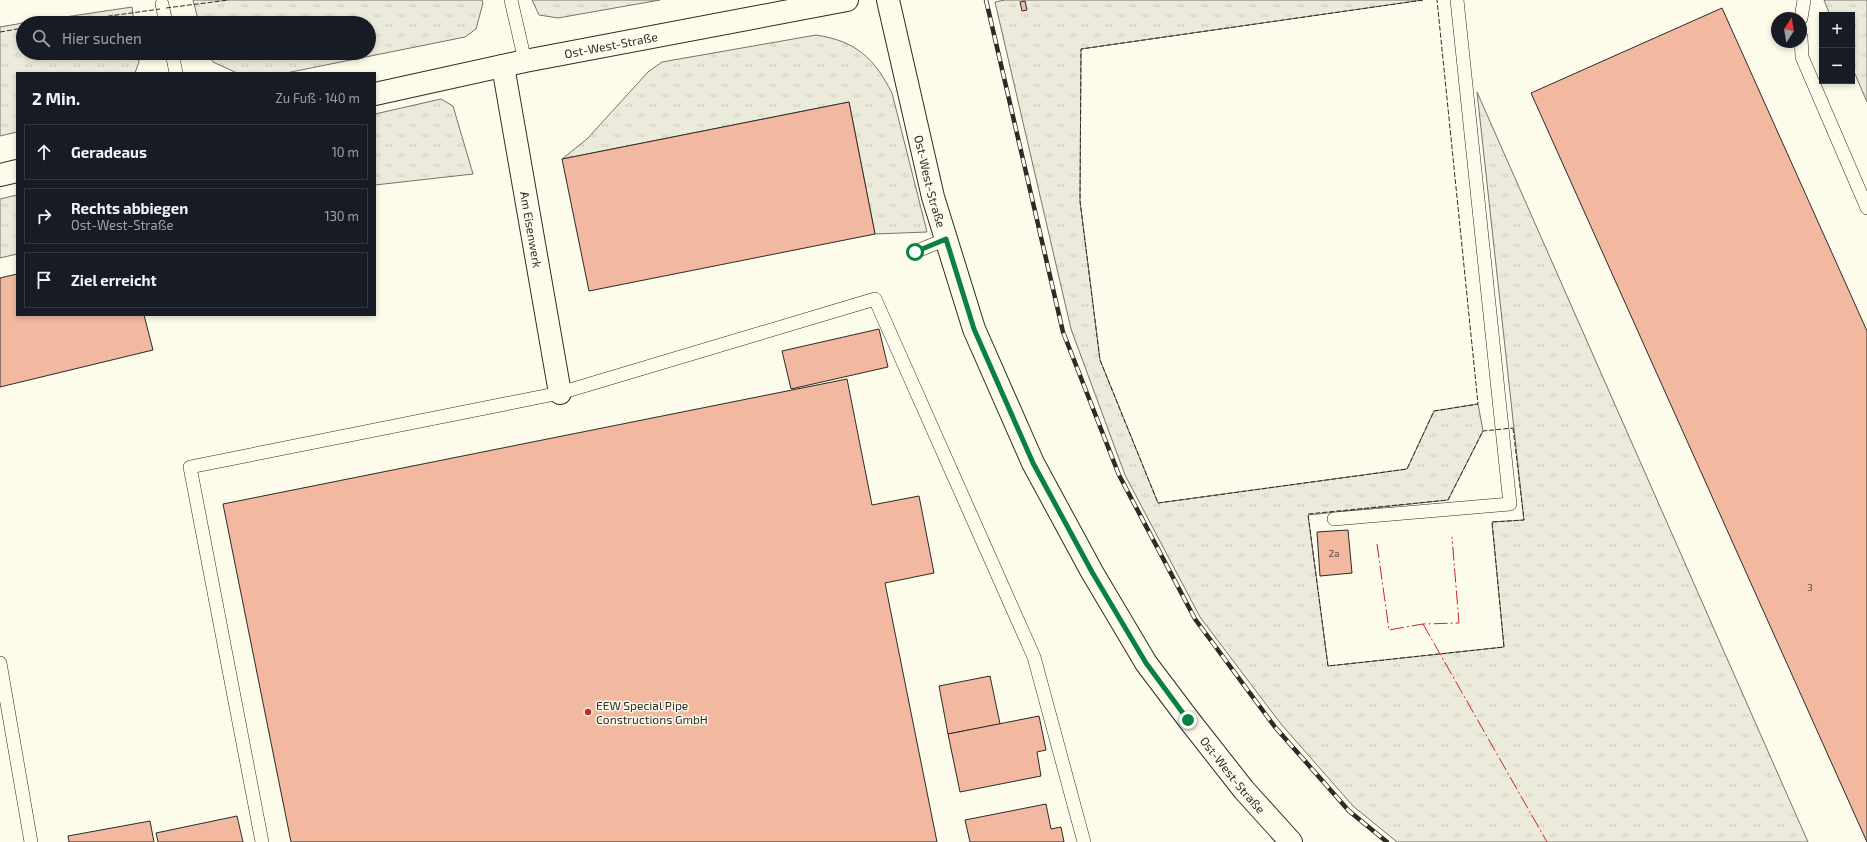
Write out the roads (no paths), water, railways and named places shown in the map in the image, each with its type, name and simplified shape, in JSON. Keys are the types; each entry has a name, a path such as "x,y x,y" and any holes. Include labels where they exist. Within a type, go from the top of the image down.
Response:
{"street":[{"name":"Ost-West-Straße","path":"376,94 503,66 847,0"},
{"name":"Ost-West-Straße","path":"888,0 933,197 974,329 1033,463 1092,572 1146,663 1188,720 1244,790 1291,842"},
{"name":"Am Eisenwerk","path":"503,66 560,393"},
{"path":"0,175 16,172"}],"lane":[{"path":"511,0 525,62"},
{"path":"1334,519 1510,504 1457,0"},
{"path":"1802,12 1804,0"},
{"path":"162,4 165,16"},
{"path":"1802,48 1802,57 1867,208"},
{"path":"173,60 176,72"},
{"path":"915,252 946,239"},
{"path":"262,842 190,467 560,393 875,299 1034,657 1084,842"},
{"path":"0,663 31,842"}],"railway":[{"path":"986,0 1063,332 1119,475 1195,619 1275,727 1349,811 1387,842"}],"place":[{"name":"EEW Special Pipe Constructions GmbH","path":"588,712"}]}
